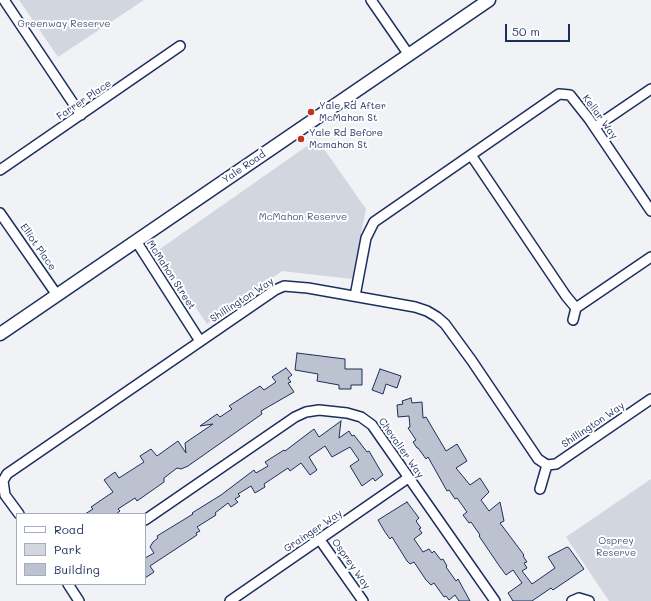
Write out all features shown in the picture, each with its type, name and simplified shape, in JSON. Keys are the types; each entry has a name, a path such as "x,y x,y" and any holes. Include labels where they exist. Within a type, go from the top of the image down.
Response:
{"main road":[{"name":"Yale Road","path":"0,334 489,0"}],"street":[{"path":"4,0 81,115"},
{"path":"371,0 409,55"},
{"name":"Farrer Place","path":"0,170 180,46"},
{"path":"594,127 651,89"},
{"name":"Kellar Way","path":"355,296 366,238 374,222 559,94 570,95 594,127 651,211"},
{"path":"471,155 566,296 576,308"},
{"name":"Elliot Place","path":"0,213 57,295"},
{"name":"McMahon Street","path":"136,241 200,341"},
{"path":"573,320 576,308 651,257"},
{"name":"Shillington Way","path":"18,513 5,495 3,481 7,474 275,290 284,286 308,288 415,307 427,311 437,317 445,324 472,361 538,459 547,465 556,464 651,399"},
{"name":"Chevalier Way","path":"146,519 295,417 313,410 332,410 361,417 372,425 495,601"},
{"path":"540,489 547,465"},
{"name":"Grainger Way","path":"230,601 408,478"},
{"name":"Osprey Way","path":"320,540 363,601"},
{"path":"69,585 79,601"},
{"path":"572,601 579,598 589,601"}],"green space":[{"name":"Greenway Reserve","path":"19,0 144,0 58,57"},
{"name":"McMahon Reserve","path":"317,139 366,209 352,279 282,271 207,324 157,251"},
{"name":"Osprey Reserve","path":"651,479 651,601 609,601 566,537"}],"building":[{"path":"297,353 345,359 345,369 362,369 362,385 351,385 351,389 339,389 339,385 317,381 318,374 295,370"},
{"path":"286,368 292,375 288,378 291,382 288,383 294,392 261,411 262,414 188,466 181,469 177,468 164,478 164,482 137,501 135,498 118,509 120,511 117,513 87,513 93,509 91,507 113,492 104,480 115,472 119,478 144,462 140,456 151,449 157,456 178,441 186,453 185,443 213,424 200,426 217,414 220,417 232,409 229,406 260,386 264,390 276,382 272,377"},
{"path":"380,369 401,376 397,388 386,384 383,394 372,390"},
{"path":"411,398 412,403 422,402 423,418 426,417 446,451 457,444 467,461 456,468 470,485 480,478 489,492 481,500 489,511 500,502 504,521 500,523 524,555 523,556 527,562 524,563 527,568 522,571 532,584 555,568 548,557 567,547 584,569 553,590 551,588 532,601 513,601 508,593 522,583 513,570 506,575 471,522 469,523 463,515 467,512 457,498 455,499 449,490 447,491 428,457 426,459 417,448 413,442 416,440 408,428 410,427 409,416 398,417 397,405 403,404 402,401"},
{"path":"341,421 339,438 349,431 352,436 354,435 367,452 369,451 383,475 375,481 373,478 362,486 350,466 359,460 350,447 332,457 325,446 309,457 317,470 310,475 301,463 290,471 288,468 264,484 265,487 255,493 251,486 238,494 240,496 235,499 238,502 231,507 228,503 215,513 216,515 197,527 200,531 196,533 197,535 150,566 154,572 146,577 146,557 154,553 150,547 158,538 157,536 221,495 254,470 256,473 268,466 265,462 284,450 285,451 314,429 319,437"},
{"path":"407,502 419,518 416,521 421,528 419,529 422,533 414,539 423,552 429,549 432,553 434,551 441,560 443,559 447,566 446,567 456,581 458,579 470,601 459,601 455,595 449,600 446,596 444,597 434,583 431,585 426,580 414,562 410,564 407,561 392,537 390,539 385,532 378,520"}],"place":[{"name":"Yale Rd After McMahon St","path":"311,112"},
{"name":"Yale Rd Before Mcmahon St","path":"301,139"}]}
